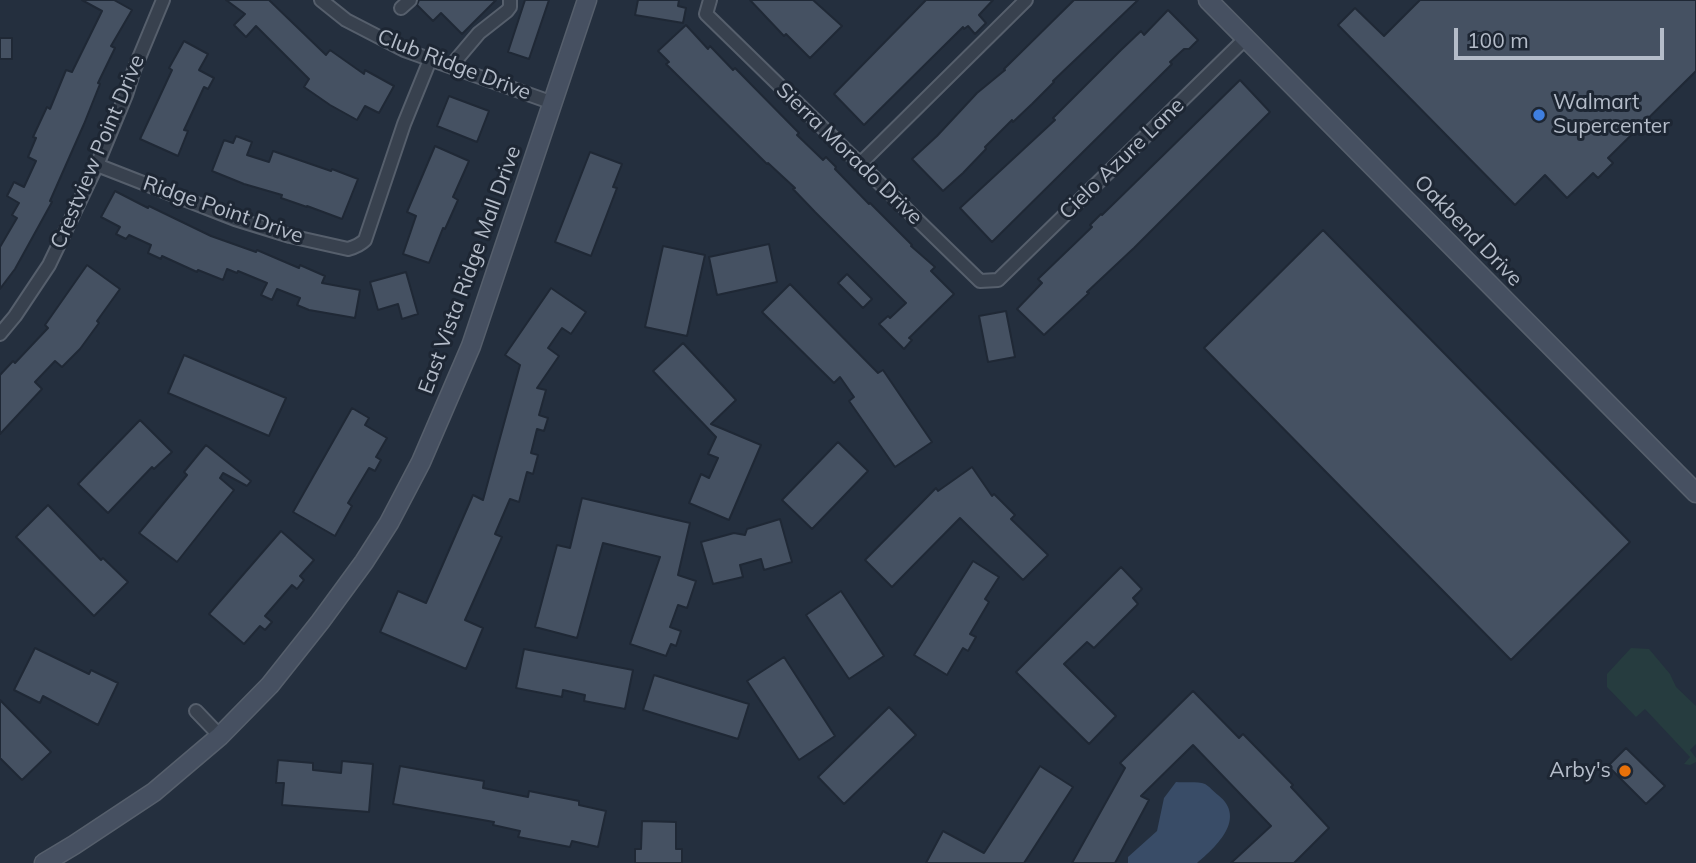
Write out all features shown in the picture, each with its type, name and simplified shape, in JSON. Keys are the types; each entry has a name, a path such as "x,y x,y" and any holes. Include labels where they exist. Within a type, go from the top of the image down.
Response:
{"main road":[{"name":"East Vista Ridge Mall Drive","path":"44,863 155,792 220,736 271,685 364,562 389,523 421,462 471,346 587,0"},
{"name":"Oakbend Drive","path":"1208,0 1696,493"}],"street":[{"name":"Crestview Point Drive","path":"0,334 49,265 97,165 163,0"},
{"name":"Club Ridge Drive","path":"321,0 346,20 404,50 553,103"},
{"path":"452,66 479,33 507,11 510,0"},
{"name":"Sierra Morado Drive","path":"710,0 706,14 980,281 998,280"},
{"path":"860,164 1026,0"},
{"name":"Cielo Azure Lane","path":"998,280 1246,38"},
{"name":"Ridge Point Drive","path":"97,165 235,219 290,236 354,248 365,240 404,124 430,60"},
{"path":"196,711 220,736"}],"green space":[{"path":"1631,648 1649,649 1670,674 1676,687 1696,706 1696,744 1690,750 1696,762 1684,764 1690,757 1645,709 1636,717 1607,687 1607,674"}],"water":[{"path":"1176,782 1205,784 1218,795 1230,813 1226,831 1197,863 1128,863 1128,857 1157,831 1164,798"}],"building":[{"path":"82,0 114,0 132,10 111,46 115,48 98,83 100,84 84,124 50,201 52,202 15,269 0,289 0,247 17,218 12,215 19,203 7,196 14,182 24,187 36,161 28,157 36,138 33,137 47,107 50,109 66,70 72,72 102,11"},
{"path":"226,0 269,0 326,55 330,50 364,74 365,70 394,86 379,113 365,106 357,120 304,87 309,79 256,26 246,37 234,25 245,14"},
{"path":"419,0 496,0 462,34 441,13 433,21 417,5"},
{"path":"525,0 549,0 529,59 508,52"},
{"path":"638,0 679,0 678,6 686,8 683,23 635,15"},
{"path":"750,0 813,0 842,26 810,58 786,34 784,36"},
{"path":"926,0 993,0 979,15 986,23 975,34 968,26 964,29 963,27 864,125 834,94"},
{"path":"1074,0 1138,0 1013,122 1012,120 943,191 912,159"},
{"name":"Walmart Supercenter","path":"1420,0 1696,0 1696,71 1608,158 1613,163 1598,178 1593,173 1567,198 1545,175 1515,205 1338,25 1355,8 1384,36"},
{"path":"1168,10 1198,40 1170,62 1172,64 992,242 960,208 1055,120 1053,118 1121,50 1141,31 1144,35"},
{"path":"686,25 708,49 710,46 733,70 735,68 823,160 826,157 836,167 869,204 935,267 931,271 954,294 909,338 912,340 904,349 879,324 906,303 815,212 793,189 795,188 767,164 666,64 669,62 658,51"},
{"path":"0,38 12,38 12,59 0,59"},
{"path":"184,41 208,54 199,70 214,78 208,89 204,87 184,130 188,131 178,156 140,139 172,70 169,68"},
{"path":"1240,80 1270,112 1044,335 1017,309 1042,283 1038,279"},
{"path":"449,96 489,111 477,142 437,126"},
{"path":"236,136 252,142 247,155 269,162 273,151 358,179 342,219 212,171 224,140 233,143"},
{"path":"435,146 469,161 453,197 458,200 429,263 403,254 416,216 407,212"},
{"path":"590,152 622,164 613,187 617,188 591,256 555,242"},
{"path":"115,191 211,236 256,252 257,250 299,268 300,265 325,276 322,283 360,290 355,318 309,310 297,305 300,298 277,289 272,300 261,295 267,283 238,271 237,273 227,269 223,280 148,253 151,245 129,235 126,239 116,234 120,227 101,217"},
{"path":"1323,230 1630,542 1511,660 1204,348"},
{"path":"769,244 777,282 717,295 709,257"},
{"path":"663,246 705,255 687,336 645,327"},
{"path":"87,265 120,289 80,349 62,367 55,361 35,382 42,389 0,434 0,375 48,328 45,325"},
{"path":"406,272 418,314 402,319 398,304 378,310 370,282"},
{"path":"847,274 872,299 863,308 838,283"},
{"path":"790,284 878,373 883,370 932,442 895,467 849,401 854,397 840,377 834,383 762,312"},
{"path":"551,288 586,312 571,334 562,328 548,348 559,356 537,388 546,390 539,415 548,418 544,431 537,429 531,453 538,455 533,474 527,472 519,502 510,499 495,534 502,537 465,620 483,628 466,669 380,632 398,591 426,603 473,495 483,500 520,365 505,355"},
{"path":"1006,311 1015,357 988,362 979,316"},
{"path":"683,343 736,400 711,424 761,445 729,520 689,503 701,474 709,478 718,458 708,454 716,437 653,371"},
{"path":"184,355 286,398 269,436 168,393"},
{"path":"352,408 369,418 365,425 387,438 376,457 381,460 375,471 369,468 348,503 352,506 335,536 293,512"},
{"path":"140,420 172,452 154,469 152,467 108,513 78,484"},
{"path":"838,442 868,471 812,529 782,500"},
{"path":"206,445 251,481 247,486 223,473 220,478 234,490 177,562 139,533 187,475 184,472"},
{"path":"972,467 992,496 994,494 1015,515 1011,519 1048,555 1023,580 960,518 892,587 865,560 936,488 938,491"},
{"path":"582,498 690,523 678,575 696,581 687,608 678,605 670,627 681,631 676,646 671,644 666,656 630,644 660,557 603,543 577,638 535,627 557,545 570,548"},
{"path":"48,505 101,560 103,558 128,582 94,616 16,537"},
{"path":"780,519 792,562 764,570 761,559 740,565 743,577 713,584 701,542 734,533 745,535 747,529"},
{"path":"281,531 314,560 300,576 304,580 297,589 292,585 265,616 272,622 265,630 260,626 244,644 209,614"},
{"path":"973,561 999,577 985,599 989,602 970,634 976,637 968,651 963,648 947,675 914,655"},
{"path":"1121,567 1142,589 1133,598 1138,604 1094,648 1087,642 1064,664 1116,716 1089,744 1016,672"},
{"path":"841,591 884,656 849,679 806,615"},
{"path":"35,648 89,674 91,670 118,683 98,725 43,696 40,703 14,690"},
{"path":"524,649 633,670 625,709 584,701 585,695 563,690 562,697 516,688"},
{"path":"784,657 835,736 799,760 747,681"},
{"path":"654,675 749,704 738,739 643,710"},
{"path":"1193,691 1239,738 1243,734 1293,785 1291,787 1329,828 1294,863 1231,863 1271,826 1193,745 1141,796 1149,800 1115,863 1072,863 1125,768 1120,763"},
{"path":"0,700 51,752 22,780 0,758"},
{"path":"889,707 916,735 844,804 818,777"},
{"path":"1626,748 1665,786 1646,804 1608,766"},
{"path":"278,760 313,763 313,770 341,773 342,761 373,764 369,812 282,805 284,783 276,783"},
{"path":"400,766 484,781 483,788 528,797 529,791 579,801 579,805 606,811 598,847 572,841 570,847 518,837 520,831 493,825 494,822 393,804"},
{"path":"1040,766 1073,787 1024,863 926,863 943,831 984,853"},
{"path":"642,821 676,822 676,849 682,849 682,863 635,863 635,849 641,849"}],"place":[{"name":"Walmart Supercenter","path":"1539,115"},
{"name":"Arby's","path":"1625,771"}]}
